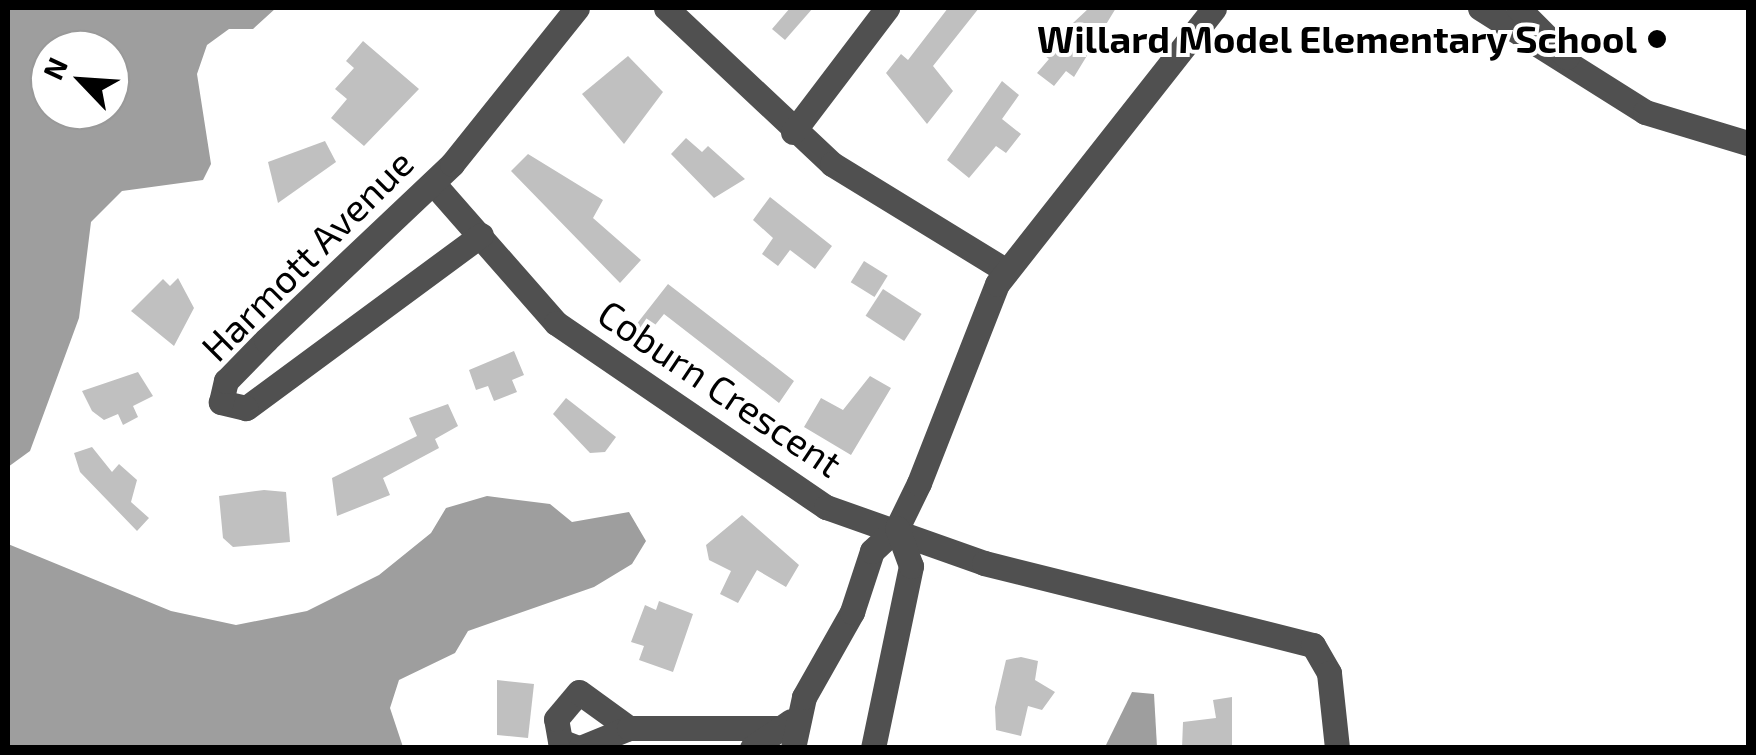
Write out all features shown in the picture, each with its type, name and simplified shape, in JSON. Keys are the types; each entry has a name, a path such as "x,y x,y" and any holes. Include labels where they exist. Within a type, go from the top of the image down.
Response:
{"street":[{"name":"Harmott Avenue","path":"482,235 246,408 226,407 226,381 432,183 578,8"},
{"path":"666,8 793,132 891,206 1005,270"},
{"path":"793,132 887,8"},
{"path":"752,748 790,731 852,612 872,551 898,528 1005,270 1214,8"},
{"path":"1480,8 1645,112 1748,143"},
{"path":"1518,8 1584,76"},
{"name":"Coburn Crescent","path":"432,183 556,322 679,414 826,507 898,528 984,563 1138,596 1313,645 1329,672 1337,748"},
{"path":"873,748 910,566 898,528"},
{"path":"629,728 579,692 556,719 560,740 579,748 629,728 790,731"}],"shaded area":[{"path":"8,8 276,8 253,29 229,29 207,45 197,74 211,164 203,180 122,191 91,222 79,318 30,451 8,467"},
{"path":"487,496 550,504 572,522 629,512 646,541 632,564 594,587 468,631 455,653 399,680 390,708 403,747 8,747 8,544 171,611 236,625 307,611 379,575 431,533 446,508"},
{"path":"1132,692 1154,694 1157,747 1105,747"}],"building":[{"path":"790,8 813,8 785,40 772,29"},
{"path":"948,8 979,8 933,66 953,91 927,124 886,73 901,54 908,60"},
{"path":"1089,8 1116,8 1074,77 1066,71 1054,86 1037,73 1049,59 1041,53"},
{"path":"363,41 419,89 364,146 331,118 347,99 335,89 354,68 346,61"},
{"path":"628,56 663,92 624,144 582,94"},
{"path":"1002,81 1019,95 1002,119 1021,134 1006,153 996,146 969,178 947,160"},
{"path":"686,138 702,152 708,146 745,179 714,198 671,154"},
{"path":"325,141 336,162 278,203 268,162"},
{"path":"528,154 603,200 593,218 641,260 620,283 511,171"},
{"path":"770,197 832,246 815,269 790,250 778,266 762,254 773,238 753,220"},
{"path":"864,261 888,276 874,297 851,282"},
{"path":"178,278 194,308 174,346 131,311 163,279 170,286"},
{"path":"668,284 794,381 779,403 664,314 643,340 632,330"},
{"path":"883,289 922,314 904,341 866,316"},
{"path":"514,351 524,375 512,380 517,392 494,401 488,386 476,390 469,370"},
{"path":"138,372 153,396 133,406 138,417 123,425 118,414 104,420 92,411 82,391"},
{"path":"870,376 891,388 851,455 804,427 821,398 843,410"},
{"path":"566,398 616,437 605,452 590,453 553,414"},
{"path":"448,404 458,426 435,439 439,448 383,478 390,495 337,516 332,478 417,436 409,418"},
{"path":"92,447 112,472 119,464 137,480 131,502 149,518 137,531 80,472 74,453"},
{"path":"264,490 286,492 290,542 233,547 223,538 219,496"},
{"path":"742,515 799,565 786,587 757,570 738,603 720,594 731,571 709,560 706,545"},
{"path":"659,601 693,614 673,672 639,660 644,646 631,642 645,605 656,610"},
{"path":"1021,657 1038,661 1035,680 1055,692 1042,710 1028,706 1021,736 996,730 995,707 1006,660"},
{"path":"497,680 534,684 528,738 497,735"},
{"path":"1232,697 1232,748 1182,748 1183,722 1216,718 1213,700"}],"place":[{"name":"Willard Model Elementary School","path":"1657,39"}]}
